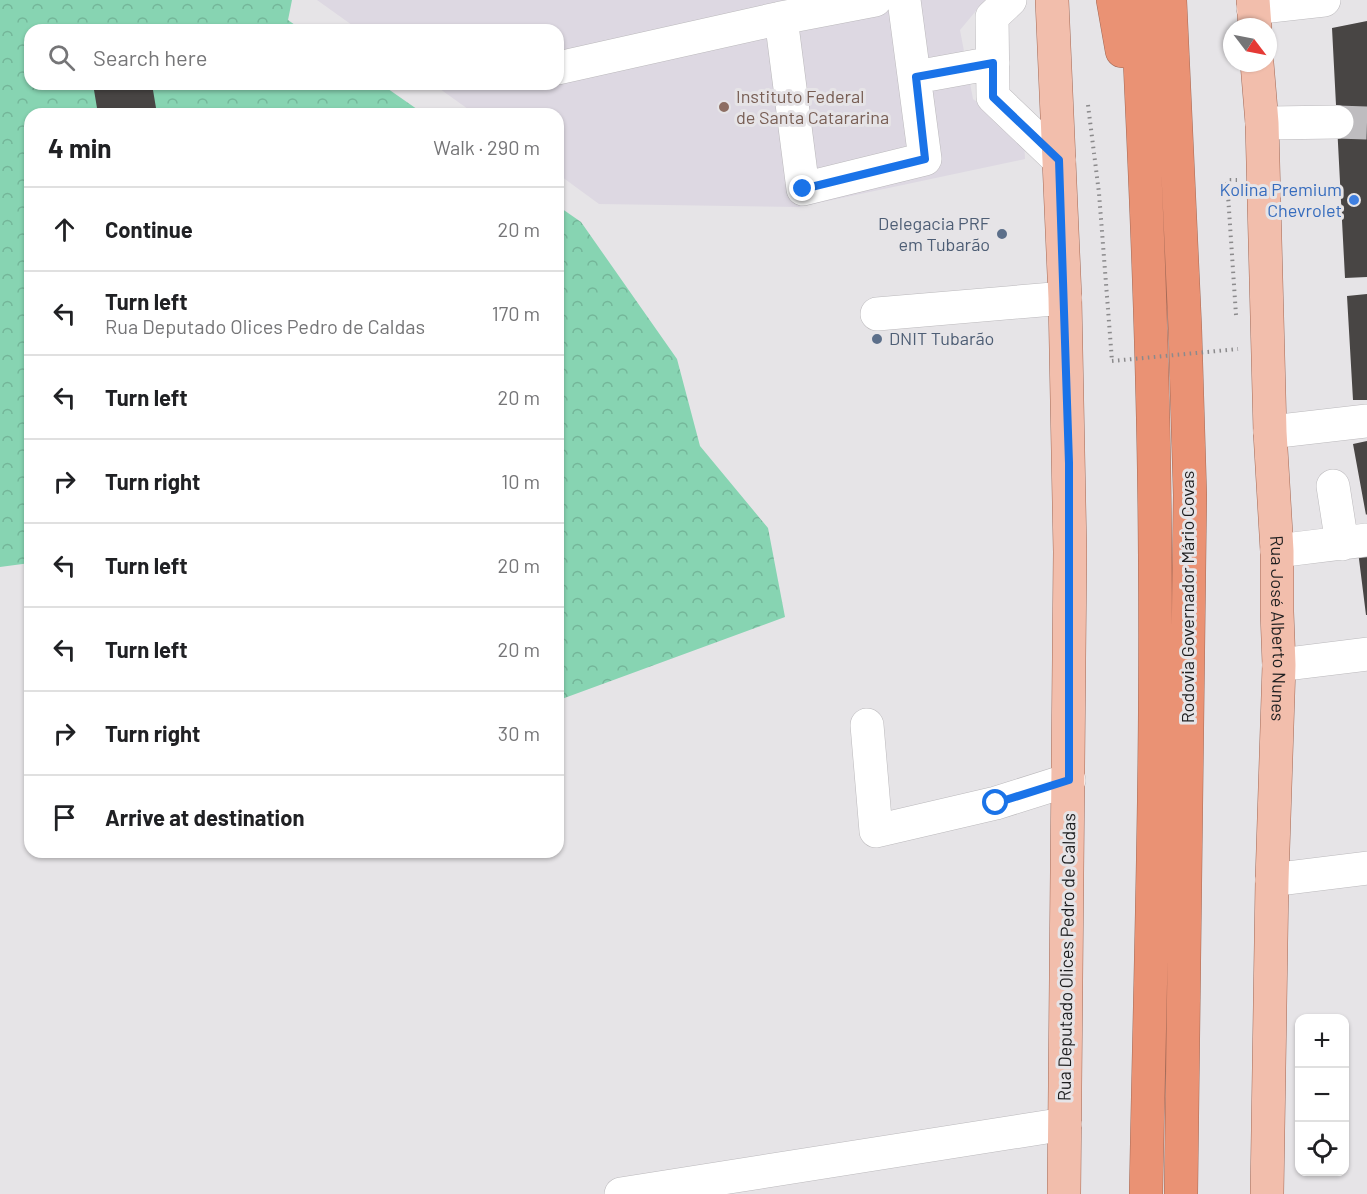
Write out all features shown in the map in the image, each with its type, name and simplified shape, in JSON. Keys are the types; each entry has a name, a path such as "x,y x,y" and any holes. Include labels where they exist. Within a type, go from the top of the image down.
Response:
{"highway":[{"path":"1113,0 1146,181"},
{"name":"Rodovia Governador Mário Covas","path":"1137,0 1146,181 1155,561 1146,1194"},
{"name":"Rodovia Governador Mário Covas","path":"1170,0 1190,506 1181,1194"},
{"path":"1176,140 1186,0"}],"main road":[{"name":"Rua Deputado Olices Pedro de Caldas","path":"1052,0 1065,298 1070,552 1064,1194"},
{"name":"Rua José Alberto Nunes","path":"1258,72 1262,123 1279,664 1272,880 1267,1194"}],"street":[{"path":"564,67 780,18 875,0"},
{"path":"780,18 803,189 925,159 916,77 904,0"},
{"path":"1010,0 992,17 993,97 1059,160"},
{"path":"1254,12 1324,0"},
{"path":"916,77 993,63"},
{"path":"1262,123 1337,122"},
{"path":"877,314 1065,298"},
{"path":"1270,432 1367,421"},
{"path":"1277,550 1354,542 1333,486"},
{"path":"1279,664 1367,654"},
{"path":"867,725 876,831 996,803 1069,780"},
{"path":"1272,880 1367,868"},
{"path":"621,1194 1065,1124"}],"path":[{"path":"1087,98 1099,193 1112,362 1238,349"}],"shaded area":[{"name":"Instituto Federal de Santa Catararina","path":"317,0 985,0 960,30 973,99 1024,138 1025,159 799,207 599,204 564,178 564,108 467,108 441,90 564,90 564,24 351,24"}],"green space":[{"path":"0,0 292,0 288,20 294,24 24,24 24,90 390,90 415,108 24,108 24,564 0,567"},
{"path":"564,210 581,222 677,359 700,446 768,528 785,617 564,698"}],"building":[{"name":"Kolina Premium Chevrolet","path":"1367,21 1367,277 1345,278 1332,28"},
{"path":"94,90 153,90 156,108 97,108"},
{"path":"1367,294 1367,400 1353,400 1347,296"},
{"path":"1367,441 1367,514 1366,515 1353,444"},
{"path":"1367,550 1367,615 1366,615 1358,551"}],"tunnel":[{"path":"1337,122 1367,123"}],"place":[{"name":"Instituto Federal de Santa Catararina","path":"724,107"},
{"name":"Kolina Premium Chevrolet","path":"1354,200"},
{"name":"Delegacia PRF em Tubarão","path":"1002,234"},
{"name":"DNIT Tubarão","path":"877,339"}],"route":[{"path":"803,189 925,159 916,77 993,63 993,97 1059,160 1069,463 1069,780 996,803"}]}
